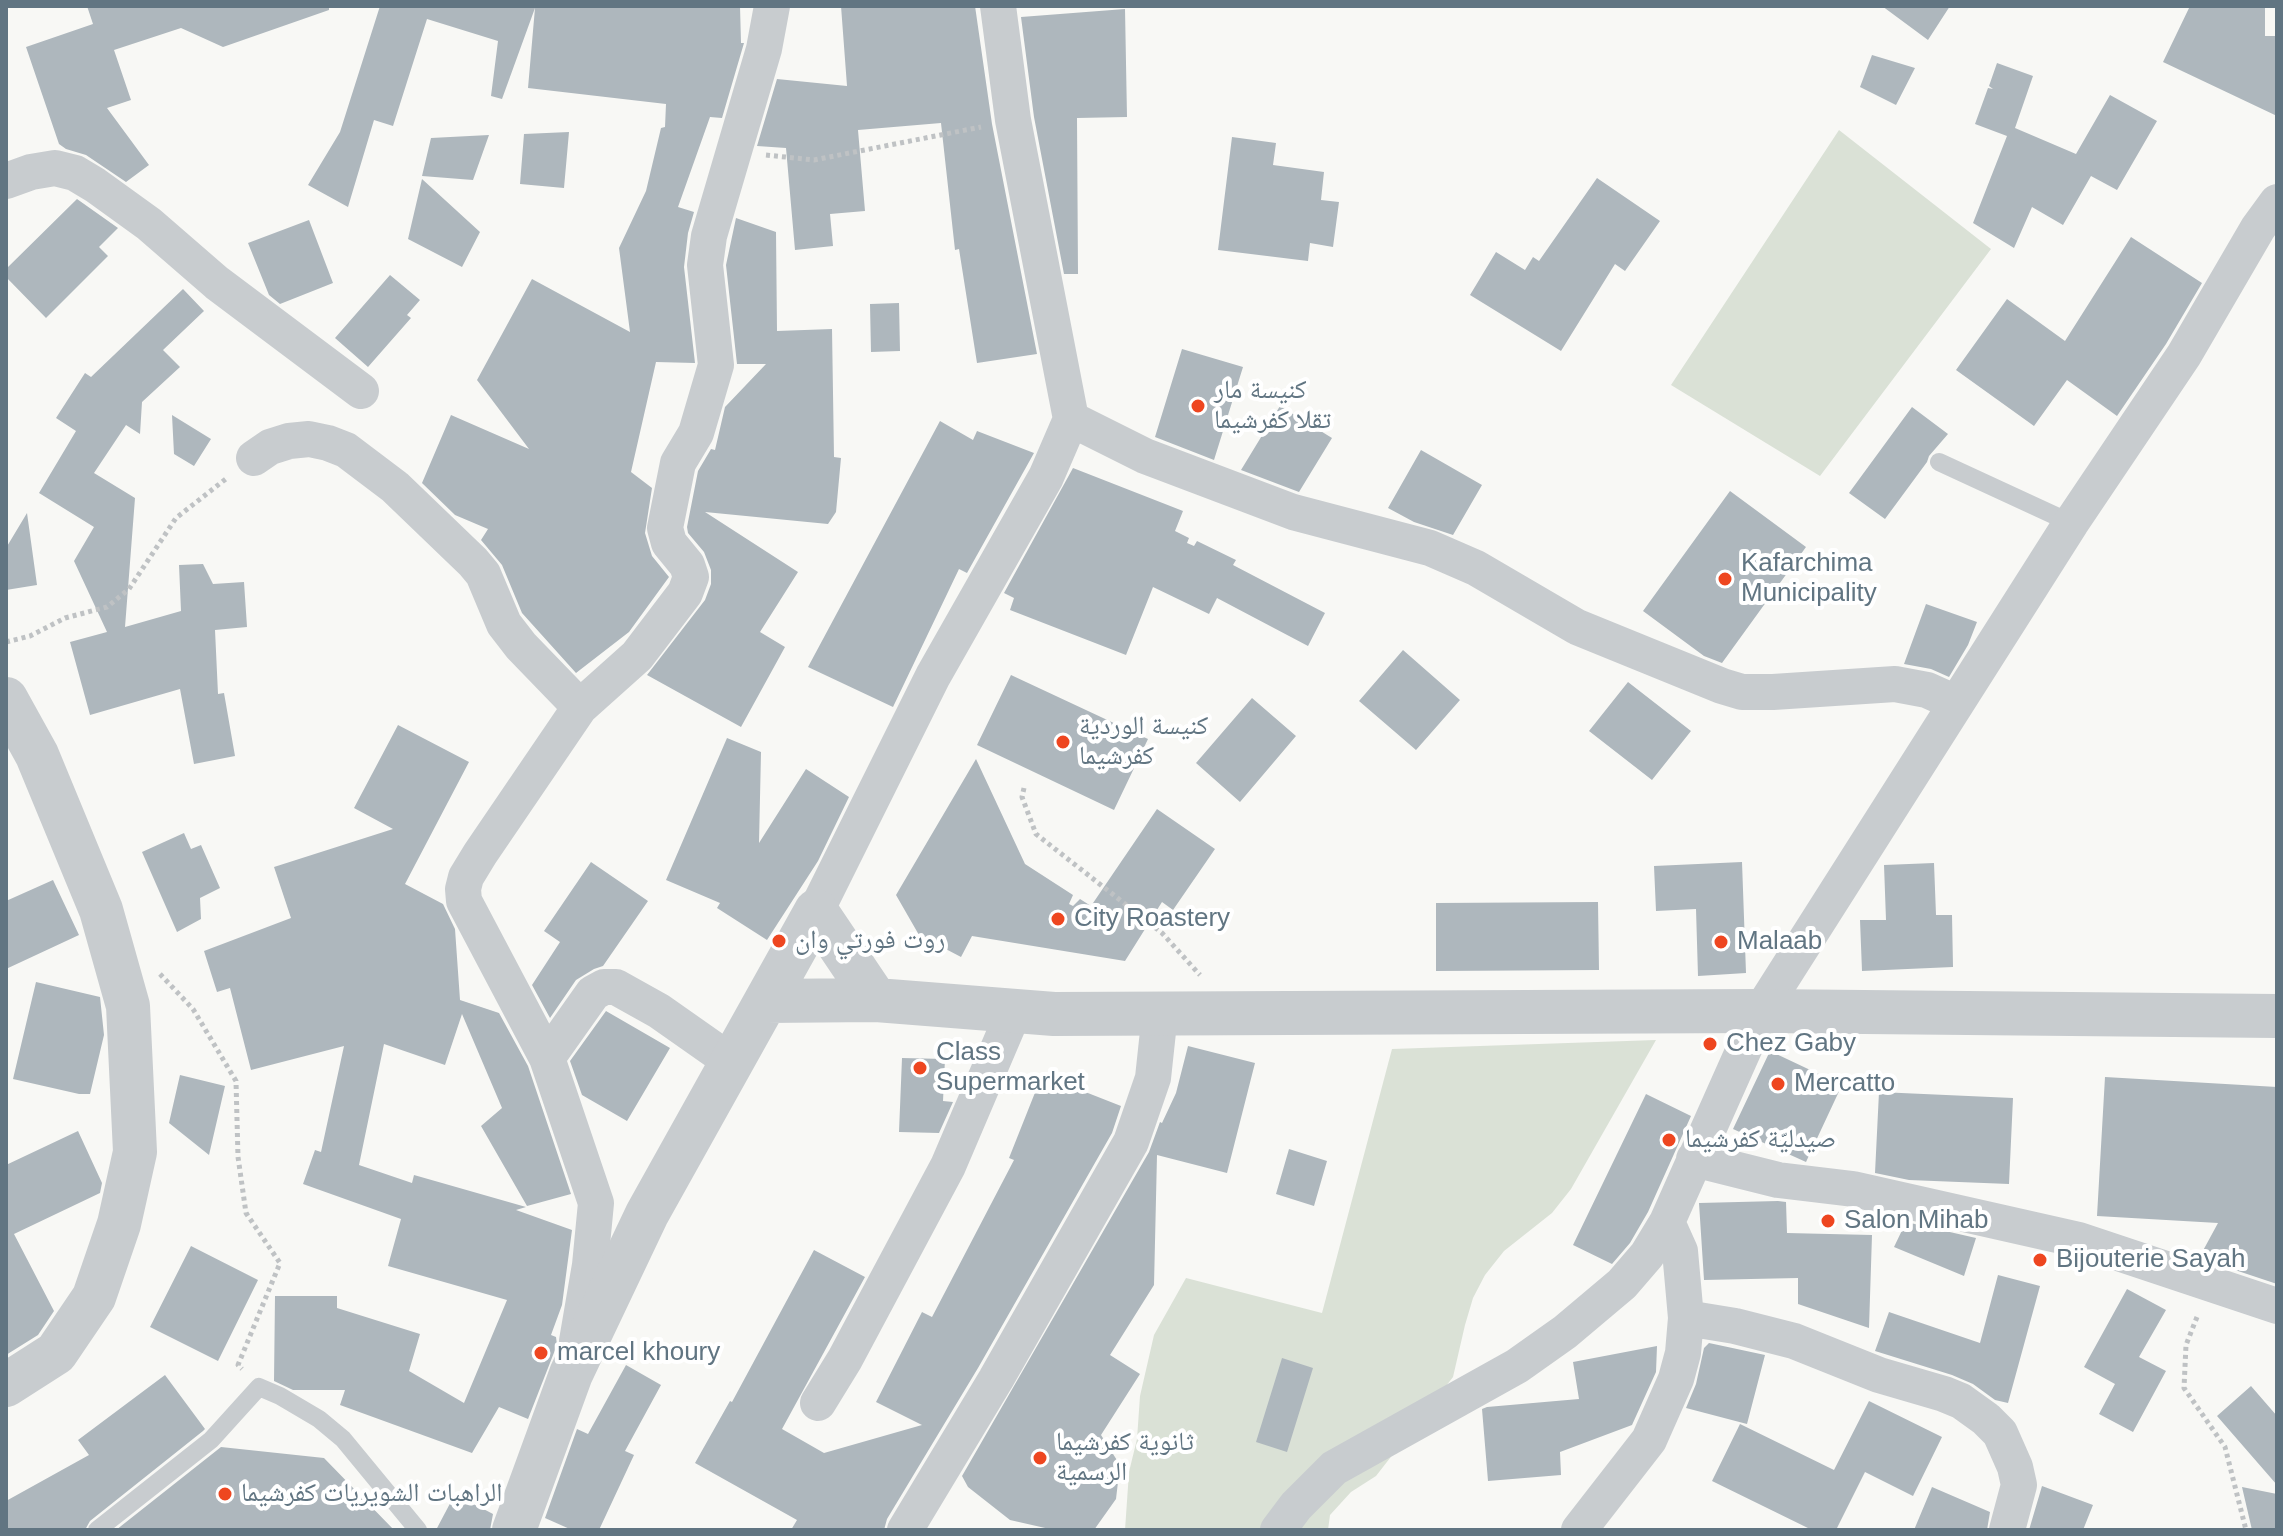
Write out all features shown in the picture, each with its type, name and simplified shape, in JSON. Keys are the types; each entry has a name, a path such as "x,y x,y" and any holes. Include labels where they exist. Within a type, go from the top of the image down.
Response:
{"street":[{"path":"571,1374 590,1265 596,1203 547,1058 464,901 463,889 466,877 480,854 580,707 637,656 685,593 691,577 687,565 669,543 665,528 678,463 696,433 716,365 705,265 709,236 764,49 772,6"},
{"path":"514,1530 571,1374 647,1214 816,911 933,676 1046,477 1071,419 1013,120 998,6"},
{"path":"6,181 55,168 75,173 149,224 217,283 361,391"},
{"path":"1278,1530 1296,1506 1334,1468 1517,1366 1565,1332 1622,1284 1647,1255 1667,1222 1761,1011 2071,523 2184,355 2258,228 2277,202"},
{"path":"1071,419 1145,456 1293,512 1430,548 1476,568 1577,627 1732,689 1773,692 1895,684 1927,690 1956,703"},
{"path":"254,458 270,447 309,439 346,450 395,487 473,562 483,574 504,624 580,707"},
{"path":"6,699 37,755 105,923 128,1006 135,1152 119,1224 94,1297 56,1353 6,1385"},
{"path":"816,911 876,1000"},
{"path":"547,1058 593,993 604,987 616,987 659,1011 733,1063"},
{"path":"766,1001 876,1000 1054,1014 1761,1011 2277,1016"},
{"path":"818,1403 845,1359 948,1166 1015,1009"},
{"path":"905,1530 996,1379 1131,1142 1153,1078 1160,1013"},
{"path":"1694,1159 1778,1180 1853,1189 2079,1240 2277,1306"},
{"path":"1579,1530 1649,1440 1676,1379 1683,1353 1686,1318 1680,1251 1667,1222"},
{"path":"1686,1318 1794,1341 1879,1375 1961,1401 2000,1433 2015,1467 2019,1485 2007,1530"}],"lane":[{"path":"1939,462 2071,523"},
{"path":"97,1530 211,1440 259,1387 319,1419 343,1439 418,1530"}],"path":[{"path":"733,159 753,154 814,160 1013,120"},
{"path":"6,642 30,636 65,618 107,607 129,589 176,518 254,458"},
{"path":"1024,788 1022,797 1036,834 1162,933 1236,1015"},
{"path":"152,965 193,1009 236,1081 238,1157 246,1213 280,1263 238,1365 259,1387"},
{"path":"2211,1284 2186,1345 2184,1388 2225,1447 2246,1530"}],"shaded area":[{"path":"1839,130 1991,249 1820,476 1671,385"},
{"path":"1656,1040 1571,1189 1552,1213 1504,1251 1485,1275 1473,1298 1453,1377 1376,1476 1351,1492 1330,1515 1328,1530 1125,1530 1129,1472 1137,1439 1140,1396 1154,1335 1186,1278 1322,1313 1392,1049"}],"building":[{"path":"87,6 329,6 329,10 223,47 181,28 114,50 131,100 107,108 149,165 126,182 86,155 59,144 26,47 93,24"},
{"path":"380,6 740,6 741,43 744,43 722,118 710,117 678,207 694,212 684,267 695,363 656,362 631,472 652,488 645,533 652,556 669,577 629,632 576,673 522,613 502,565 481,540 488,529 455,515 422,483 451,415 529,449 477,380 532,279 630,332 619,248 646,191 661,128 665,127 666,104 528,88 535,8 502,99 491,96 498,41 427,19 393,126 374,120 348,207 308,185 340,132"},
{"path":"841,6 975,6 992,124 1037,354 977,363 959,249 955,250 941,123 858,130 865,211 830,214 833,246 795,250 786,148 757,146 777,79 847,86"},
{"path":"1882,6 1950,6 1928,40"},
{"path":"2190,6 2265,6 2265,36 2277,36 2277,116 2163,62"},
{"path":"1125,9 1127,117 1077,118 1078,274 1064,274 1034,117 1021,17"},
{"path":"1872,55 1915,68 1896,105 1860,87"},
{"path":"1997,63 2033,76 2015,128 2076,154 2110,95 2157,121 2117,190 2091,176 2063,225 2032,207 2014,248 1973,223 2007,136 1975,124 1988,88 1993,89 1989,86"},
{"path":"569,132 564,188 520,184 524,134"},
{"path":"489,135 473,180 422,176 431,138"},
{"path":"1232,137 1276,143 1273,165 1324,172 1321,200 1339,202 1333,247 1310,243 1308,261 1218,250"},
{"path":"1597,178 1660,221 1625,271 1615,264 1561,351 1470,295 1496,252 1525,270 1533,257 1539,261"},
{"path":"422,179 480,232 462,267 408,239"},
{"path":"77,199 118,228 99,247 108,256 46,318 6,277 6,269"},
{"path":"736,218 776,232 777,331 832,329 834,457 841,458 836,512 828,524 705,512 798,572 760,632 785,647 741,727 647,675 705,600 711,584 711,570 704,552 688,533 687,527 698,471 711,449 715,450 725,407 766,364 737,364 726,265"},
{"path":"309,220 333,283 280,304 269,295 248,243"},
{"path":"2131,237 2202,283 2166,344 2117,416 2067,380 2034,426 1956,370 2007,299 2065,341"},
{"path":"390,275 420,300 407,315 411,318 368,367 335,338"},
{"path":"183,289 204,311 163,350 180,367 142,402 140,434 126,425 94,473 135,498 125,627 181,611 179,565 203,564 213,584 244,582 247,627 215,630 218,694 224,693 235,756 194,764 180,689 90,715 70,642 107,632 74,561 94,527 39,493 76,431 56,418 85,373 91,377"},
{"path":"899,303 900,351 871,352 870,304"},
{"name":"كنيسة مار تقلا كفرشيما","path":"1182,349 1243,367 1214,460 1155,437"},
{"path":"1280,406 1332,438 1299,492 1241,470"},
{"path":"1912,407 1948,434 1885,519 1849,493"},
{"path":"172,415 211,439 194,466 174,454"},
{"path":"940,421 973,440 977,431 1034,453 967,573 959,569 893,707 808,667"},
{"path":"1421,450 1482,485 1453,535 1414,522 1388,508"},
{"path":"1073,468 1183,511 1175,531 1189,538 1187,543 1194,546 1197,541 1236,560 1233,565 1325,613 1308,646 1217,598 1209,614 1153,587 1126,655 1010,610 1014,598 1004,593"},
{"name":"Kafarchima Municipality","path":"1730,491 1806,547 1722,663 1704,656 1643,611"},
{"path":"27,513 37,585 6,590 6,548"},
{"path":"1926,604 1977,622 1968,645 1949,677 1931,669 1904,664"},
{"path":"1403,650 1460,700 1416,750 1359,701"},
{"name":"كنيسة الوردية كفرشيما","path":"1011,675 1148,739 1114,810 977,745"},
{"path":"1628,682 1691,731 1652,780 1589,731"},
{"path":"1252,698 1296,736 1240,802 1196,763"},
{"path":"398,725 469,762 405,884 443,904 455,929 460,1000 499,1013 528,1066 571,1194 527,1206 481,1126 502,1108 462,1014 445,1065 384,1044 359,1165 412,1183 414,1175 526,1207 516,1210 572,1230 562,1305 551,1335 556,1337 557,1345 528,1419 499,1407 472,1453 340,1405 345,1390 293,1390 274,1381 275,1296 337,1296 337,1308 420,1334 409,1371 464,1403 507,1300 388,1266 401,1219 303,1184 315,1150 321,1152 344,1046 251,1070 230,988 217,992 204,951 291,918 274,867 393,829 354,808"},
{"path":"727,738 761,752 759,843 806,769 849,797 818,861 767,940 717,908 720,903 666,880"},
{"path":"976,759 1025,864 1073,895 1069,904 1073,906 1080,899 1091,906 1157,809 1215,849 1173,910 1162,902 1125,961 972,936 961,957 919,935 896,895"},
{"path":"184,833 191,849 201,845 220,888 200,898 201,919 177,932 142,852"},
{"path":"591,862 648,901 603,966 576,980 550,1018 532,985 560,942 544,931"},
{"name":"Malaab","path":"1742,862 1746,973 1698,976 1696,909 1656,911 1654,866"},
{"path":"1934,863 1936,915 1952,915 1953,967 1862,971 1860,920 1886,920 1884,865"},
{"path":"53,880 79,935 6,969 6,901"},
{"path":"1598,902 1599,970 1436,971 1436,903"},
{"path":"36,982 100,997 104,1035 90,1094 13,1079"},
{"path":"606,1011 670,1048 627,1121 582,1095 570,1061"},
{"path":"1188,1046 1255,1063 1227,1173 1157,1155 1154,1285 1110,1355 1140,1374 1101,1435 1120,1465 1116,1499 1094,1530 1054,1530 1010,1520 968,1487 962,1476 1149,1152 1160,1122 1176,1093"},
{"path":"1770,1051 1842,1085 1806,1162 1733,1129"},
{"path":"902,1058 945,1059 943,1101 953,1102 939,1133 899,1132"},
{"path":"180,1075 225,1086 209,1155 169,1123"},
{"path":"1042,1075 1121,1106 1112,1133 978,1368 887,1519 884,1530 791,1530 797,1520 695,1463 732,1402 814,1250 865,1277 782,1429 824,1453 922,1425 876,1402 922,1312 932,1317 1014,1160 1009,1158"},
{"path":"2105,1077 2277,1087 2277,1284 2199,1258 2218,1223 2097,1216"},
{"path":"1879,1092 2013,1098 2009,1184 1909,1180 1875,1173"},
{"path":"1646,1094 1691,1116 1648,1212 1630,1243 1612,1264 1573,1245"},
{"path":"78,1131 102,1183 100,1193 14,1234 54,1311 38,1335 6,1355 6,1165"},
{"path":"1289,1149 1327,1161 1314,1206 1276,1194"},
{"path":"1786,1202 1787,1233 1872,1235 1869,1328 1798,1304 1798,1278 1704,1280 1699,1203"},
{"path":"1906,1222 1976,1238 1964,1276 1894,1247"},
{"path":"191,1246 258,1280 218,1361 150,1327"},
{"path":"1998,1275 2040,1286 2008,1403 1995,1400 1973,1384 1952,1375 1875,1351 1889,1312 1980,1343"},
{"path":"2127,1289 2166,1310 2139,1357 2166,1371 2133,1432 2099,1414 2115,1384 2084,1367"},
{"path":"1709,1343 1765,1355 1747,1424 1686,1408 1696,1384 1704,1348"},
{"path":"1657,1346 1656,1372 1632,1425 1560,1452 1561,1475 1488,1481 1482,1409 1579,1399 1573,1362"},
{"path":"1282,1358 1313,1368 1287,1452 1256,1442"},
{"path":"626,1365 661,1385 625,1451 634,1455 599,1530 572,1530 545,1518 577,1429 588,1434"},
{"path":"165,1375 205,1429 203,1431 90,1521 85,1530 6,1530 6,1501 89,1455 78,1440"},
{"path":"2251,1386 2277,1416 2277,1485 2217,1416"},
{"path":"1869,1401 1942,1437 1913,1496 1865,1472 1836,1530 1812,1530 1712,1481 1740,1424 1834,1470"},
{"name":"الراهبات الشويريات كفرشيما","path":"221,1447 324,1458 394,1530 116,1530"},
{"path":"2042,1486 2093,1505 2083,1530 2029,1530"},
{"path":"1932,1487 1990,1512 1987,1530 1914,1530"},
{"path":"2242,1487 2277,1494 2277,1530 2252,1530"},
{"path":"455,1494 493,1514 490,1530 436,1530"}],"place":[{"name":"كنيسة مار تقلا كفرشيما","path":"1198,406"},
{"name":"Kafarchima Municipality","path":"1725,579"},
{"name":"كنيسة الوردية كفرشيما","path":"1063,742"},
{"name":"City Roastery","path":"1058,919"},
{"name":"روت فورتي وان","path":"779,941"},
{"name":"Malaab","path":"1721,942"},
{"name":"Chez Gaby","path":"1710,1044"},
{"name":"Class Supermarket","path":"920,1068"},
{"name":"Mercatto","path":"1778,1084"},
{"name":"صيدليّة كفرشيما","path":"1669,1140"},
{"name":"Salon Mihab","path":"1828,1221"},
{"name":"Bijouterie Sayah","path":"2040,1260"},
{"name":"marcel khoury","path":"541,1353"},
{"name":"ثانوية كفرشيما الرسمية","path":"1040,1458"},
{"name":"الراهبات الشويريات كفرشيما","path":"225,1494"}]}
